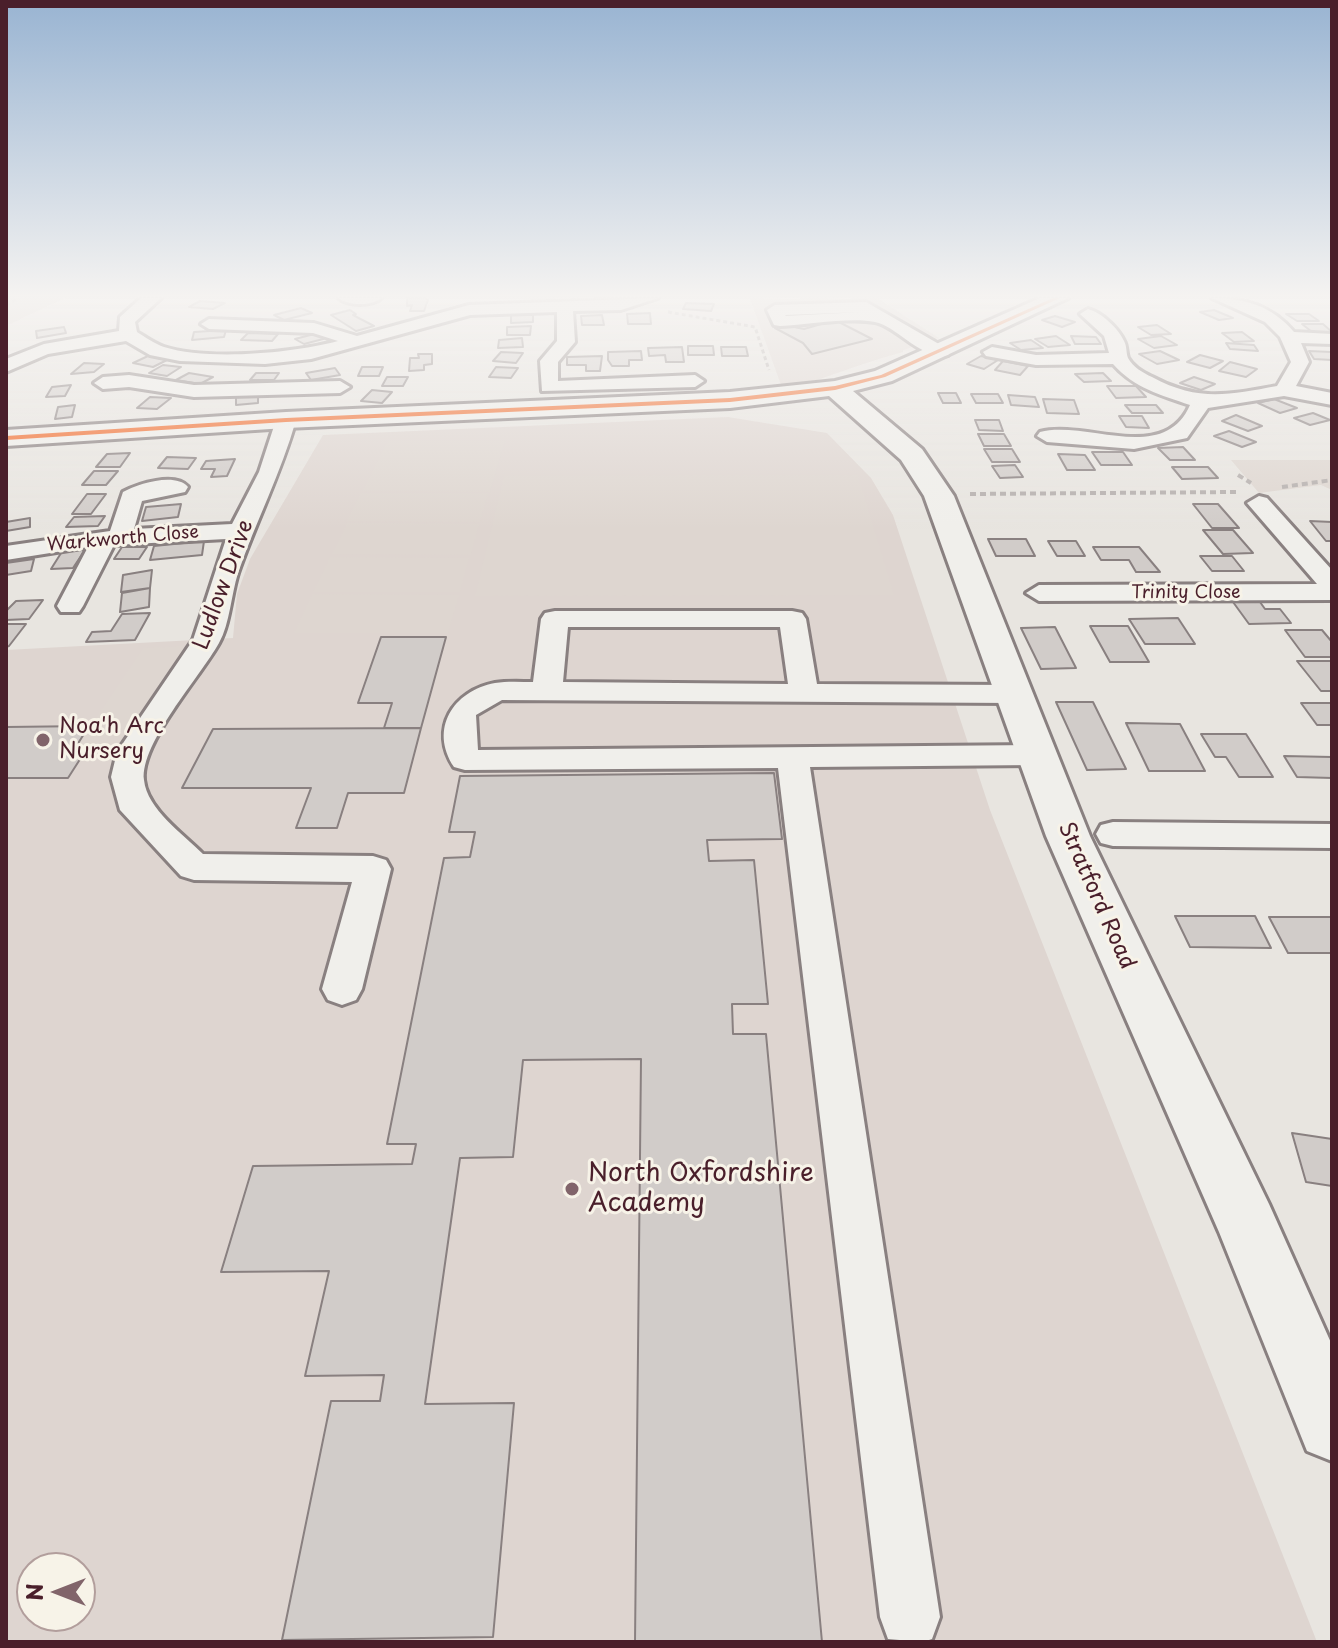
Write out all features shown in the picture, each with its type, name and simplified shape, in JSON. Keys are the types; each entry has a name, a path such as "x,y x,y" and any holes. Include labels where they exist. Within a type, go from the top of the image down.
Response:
{"main road":[{"path":"6,438 290,401 730,400 835,388 886,375"},
{"name":"Stratford Road","path":"835,388 912,455 939,496 1068,836 1247,1225 1332,1426"}],"street":[{"path":"219,388 230,375"},
{"path":"544,375 539,388 695,381"},
{"path":"1134,375 1201,402 1234,400 1284,390 1332,399"},
{"path":"1284,390 1293,375"},
{"path":"103,383 129,381 194,391 219,388 290,401 340,387"},
{"name":"Ludlow Drive","path":"290,401 270,472 241,531 221,586 207,640 133,752 127,777 132,802 154,821 194,867 373,869 342,989"},
{"path":"1047,436 1107,442 1179,435 1191,424 1201,402"},
{"path":"70,606 113,537 131,489 142,491 177,487"},
{"path":"1260,494 1332,586"},
{"name":"Warkworth Close","path":"6,553 57,542 241,531"},
{"name":"Trinity Close","path":"1039,593 1332,592"},
{"path":"547,691 555,619 792,619 804,693"},
{"path":"1013,694 498,691 471,700 461,715 458,737 465,760 1036,755"},
{"path":"793,757 910,1617"},
{"path":"1113,834 1332,836"}],"path":[{"path":"770,375 772,386 782,394"},
{"path":"939,496 1260,494 1332,480"}],"shaded area":[{"path":"777,375 832,375 817,380 781,385"},
{"name":"North Oxfordshire Academy","path":"728,417 827,433 871,478 893,515 990,810 1317,1642 6,1642 6,650 233,638 237,594 250,559 323,435"},
{"path":"388,441 505,441 490,492 363,491"},
{"path":"1231,460 1332,460 1332,490 1321,485 1259,493"},
{"path":"858,475 894,595 475,596 504,476"},
{"path":"361,493 488,493 480,522 347,521"},
{"path":"347,523 479,524 471,555 332,554"},
{"path":"330,557 469,558 460,592 313,592"},
{"path":"312,594 459,595 448,633 294,633"},
{"path":"187,646 113,758 80,758 83,753 72,753 143,648"}],"building":[{"path":"185,375 213,377 200,384 176,380"},
{"path":"254,375 278,375 274,380 250,380"},
{"path":"307,375 340,375 311,380"},
{"path":"490,375 513,375 511,378 489,377"},
{"path":"1076,375 1105,375 1111,381 1084,382"},
{"path":"387,377 408,377 403,386 382,386"},
{"path":"1194,377 1215,384 1201,390 1180,383"},
{"path":"71,385 65,396 46,397 52,387"},
{"path":"1107,386 1136,386 1146,397 1116,398"},
{"path":"372,390 392,392 382,403 361,401"},
{"path":"938,393 956,393 961,403 943,403"},
{"path":"971,394 998,394 1003,403 976,403"},
{"path":"258,395 258,403 236,405 236,397"},
{"path":"1008,395 1035,397 1039,407 1011,405"},
{"path":"150,397 171,398 157,409 137,408"},
{"path":"1043,399 1074,400 1079,414 1047,413"},
{"path":"1274,399 1297,408 1280,413 1258,403"},
{"path":"75,405 72,417 55,419 58,407"},
{"path":"1125,405 1156,405 1163,413 1132,413"},
{"path":"1313,413 1330,420 1310,425 1294,418"},
{"path":"1236,415 1262,426 1248,431 1222,421"},
{"path":"1119,416 1142,416 1149,428 1126,427"},
{"path":"975,420 999,420 1003,431 979,430"},
{"path":"1229,431 1256,442 1242,447 1214,436"},
{"path":"978,434 1004,434 1011,446 984,446"},
{"path":"1183,447 1195,460 1170,460 1158,448"},
{"path":"984,449 1012,449 1020,462 992,462"},
{"path":"1092,452 1123,452 1132,465 1101,465"},
{"path":"130,453 120,467 96,467 107,454"},
{"path":"1058,454 1085,455 1095,470 1067,470"},
{"path":"167,457 196,458 188,469 158,468"},
{"path":"235,459 227,476 211,477 215,469 201,469 206,461"},
{"path":"1015,465 1023,477 1000,478 992,466"},
{"path":"1172,467 1208,467 1218,478 1182,479"},
{"path":"94,471 118,471 106,485 82,485"},
{"path":"87,494 106,494 91,514 72,514"},
{"path":"181,504 178,517 142,521 146,507"},
{"path":"1193,504 1218,504 1239,528 1212,528"},
{"path":"105,516 98,526 66,527 74,517"},
{"path":"30,518 30,527 6,531 6,522"},
{"path":"1310,521 1332,522 1332,541 1326,541"},
{"path":"1203,530 1233,530 1253,553 1223,554"},
{"path":"988,539 1026,539 1035,556 996,556"},
{"path":"204,541 202,555 150,560 154,546"},
{"path":"1048,541 1076,541 1085,556 1057,556"},
{"path":"122,547 147,547 139,559 114,559"},
{"path":"1093,547 1139,547 1160,572 1136,572 1129,560 1101,560"},
{"path":"63,550 85,550 73,568 51,569"},
{"path":"1200,556 1232,556 1244,571 1212,571"},
{"path":"34,559 31,571 6,575 6,563"},
{"path":"152,570 150,588 121,592 123,575"},
{"path":"150,588 149,607 120,612 122,593"},
{"path":"43,600 29,619 6,620 6,611 16,601"},
{"path":"1233,602 1260,602 1265,609 1280,609 1291,623 1249,624"},
{"path":"150,613 135,640 86,642 92,632 111,631 122,614"},
{"path":"1178,618 1195,644 1145,644 1129,619"},
{"path":"6,624 26,624 6,647"},
{"path":"1090,626 1128,626 1149,662 1110,662"},
{"path":"1055,627 1076,668 1041,669 1021,628"},
{"path":"1285,630 1322,630 1332,642 1332,657 1305,657"},
{"path":"381,637 446,637 421,728 384,728 392,703 358,703"},
{"path":"1297,661 1332,661 1332,691 1321,691"},
{"path":"1056,702 1093,702 1126,769 1087,770"},
{"path":"1301,703 1332,703 1332,725 1317,725"},
{"path":"1126,723 1180,724 1205,771 1149,771"},
{"name":"Noa'h Arc Nursery","path":"89,726 72,753 84,753 68,778 6,778 6,727"},
{"path":"421,728 404,793 348,793 337,828 296,828 311,788 182,788 213,729"},
{"path":"1201,734 1246,734 1273,777 1239,777 1226,757 1215,757"},
{"path":"1284,756 1332,757 1332,778 1297,777"},
{"path":"774,773 782,839 707,840 709,861 754,860 768,1004 732,1004 733,1034 766,1034 822,1642 635,1642 641,1059 523,1060 513,1157 460,1158 425,1404 514,1403 493,1637 282,1640 331,1401 380,1401 384,1375 305,1376 329,1271 221,1272 253,1166 412,1164 416,1144 387,1144 444,858 470,857 475,832 449,832 460,776"},
{"path":"1175,916 1255,916 1271,948 1190,947"},
{"path":"1269,917 1332,917 1332,953 1288,953"},
{"path":"1292,1133 1332,1139 1332,1186 1306,1182"}],"transit line":[{"path":"6,438 286,420 730,400 835,388 885,375"}],"place":[{"name":"Noa'h Arc Nursery","path":"43,740"},
{"name":"North Oxfordshire Academy","path":"572,1189"}]}
